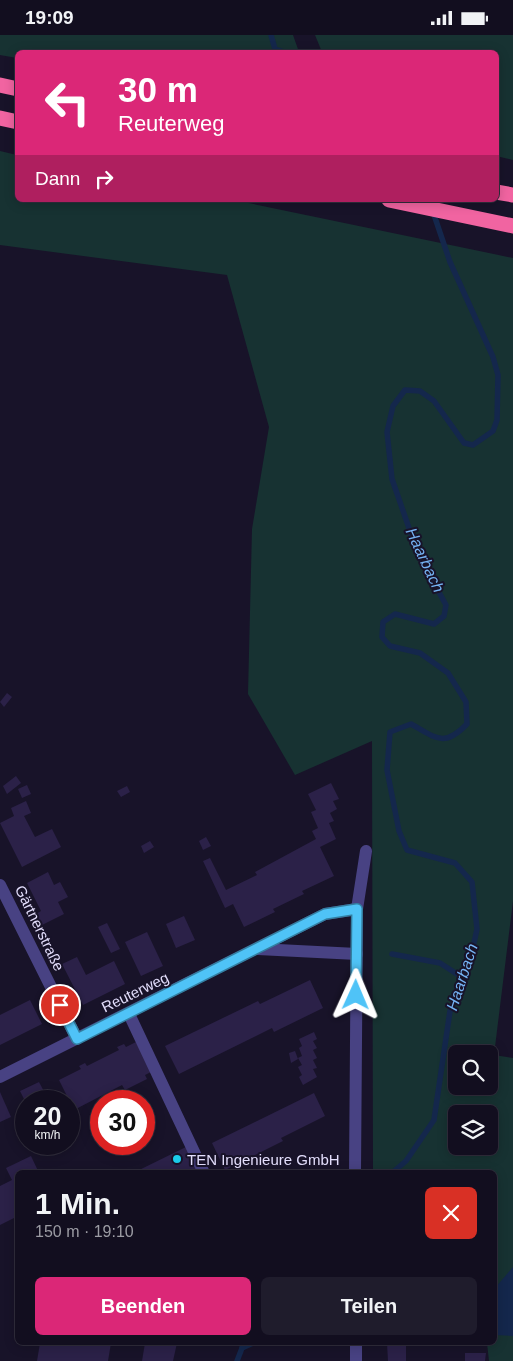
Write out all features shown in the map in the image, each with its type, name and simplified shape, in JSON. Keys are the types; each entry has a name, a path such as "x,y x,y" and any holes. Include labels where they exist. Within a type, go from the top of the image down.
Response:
{"highway":[{"path":"0,85 15,88"},
{"path":"0,118 15,120"},
{"path":"499,193 513,195"},
{"path":"399,202 513,226"}],"street":[{"path":"354,1170 357,909 366,851"},
{"name":"Gärtnerstraße","path":"0,885 77,1039"},
{"name":"Reuterweg","path":"0,1077 129,1014 325,914 357,909"},
{"name":"Reuterweg","path":"258,949 356,954"},
{"path":"129,1014 203,1170"},
{"path":"356,1345 356,1361"}],"green space":[{"path":"0,35 293,35 298,50 15,50 15,58 0,55"},
{"path":"315,35 513,35 513,160 499,157 499,50 321,50"},
{"path":"0,151 15,155 15,202 244,202 513,258 513,901 495,1045 448,1045 448,1095 498,1095 498,1056 513,1058 513,1361 489,1361 487,1345 497,1345 497,1170 373,1170 372,741 295,775 248,694 252,529 269,427 227,275 0,245"}],"water":[{"path":"513,1267 513,1336 497,1335 497,1286"}],"building":[{"path":"7,693 12,697 4,707 0,702"},
{"path":"16,776 21,783 7,794 3,786"},
{"path":"331,783 339,799 333,801 337,809 330,813 334,821 329,823 336,839 320,847 334,876 302,891 304,894 273,909 275,912 244,927 233,904 225,908 203,861 210,858 226,890 257,875 255,872 316,839 312,831 318,828 311,812 316,810 308,794"},
{"path":"27,785 31,794 22,798 18,789"},
{"path":"127,786 130,792 121,797 117,791"},
{"path":"26,801 31,813 24,816 35,837 52,829 61,847 22,867 0,823 14,816 11,808"},
{"path":"206,837 211,846 203,850 199,841"},
{"path":"150,841 154,847 144,853 141,846"},
{"path":"48,872 54,885 60,882 68,897 58,902 64,914 42,925 36,914 41,911 27,883"},
{"path":"184,916 195,940 176,948 166,924"},
{"path":"107,923 120,949 111,953 98,927"},
{"path":"147,932 163,966 141,976 125,942"},
{"path":"77,957 86,975 114,961 125,984 83,1005 62,964"},
{"path":"310,980 323,1008 274,1032 272,1028 179,1074 165,1046 258,1001 260,1004"},
{"path":"30,1000 42,1024 0,1045 0,1015"},
{"path":"314,1032 317,1039 313,1041 317,1048 313,1050 317,1058 313,1060 317,1068 313,1069 317,1077 303,1085 299,1077 302,1075 298,1067 302,1065 298,1058 302,1056 299,1048 302,1046 299,1039"},
{"path":"136,1042 151,1072 145,1075 147,1079 125,1090 122,1085 112,1090 90,1090 90,1102 80,1107 80,1090 64,1090 59,1080 81,1069 79,1066 85,1063 87,1066 119,1050 117,1047 124,1044 126,1047"},
{"path":"295,1051 298,1059 291,1063 289,1053"},
{"path":"39,1082 43,1090 22,1090"},
{"path":"0,1092 11,1117 0,1122"},
{"path":"314,1093 325,1116 281,1138 283,1141 225,1170 212,1143"},
{"name":"TEN Ingenieure GmbH","path":"188,1146 200,1170 139,1170"},
{"path":"31,1156 38,1170 15,1170 15,1218 0,1225 0,1186 12,1180 6,1168"},
{"path":"40,1345 111,1345 108,1361 37,1361"},
{"path":"145,1345 177,1345 173,1361 142,1361"},
{"path":"387,1345 406,1345 406,1361 388,1361"},
{"path":"465,1353 486,1353 485,1361 465,1361"}],"waterway":[{"name":"Haarbach","path":"271,35 275,49 278,50"},
{"name":"Haarbach","path":"396,1170 406,1161 434,1120 450,1011 470,962 477,929 472,882 455,863 407,850 399,831 387,770 390,732 411,724 434,736 446,738 452,736 467,724 466,702 448,673 420,653 390,646 382,637 383,622 395,614 434,624 444,616 446,605 418,554 392,479 387,432 393,406 405,390 420,391 434,401 464,443 473,445 493,431 497,420 498,375 493,357 450,262 430,202"},
{"path":"392,954 440,963 463,978"},
{"name":"Haarbach","path":"237,1361 243,1345"},
{"path":"242,1348 249,1345"}],"place":[{"name":"TEN Ingenieure GmbH","path":"177,1159"}],"route":[{"path":"60,1005 77,1039 325,914 357,909 356,995"}]}
